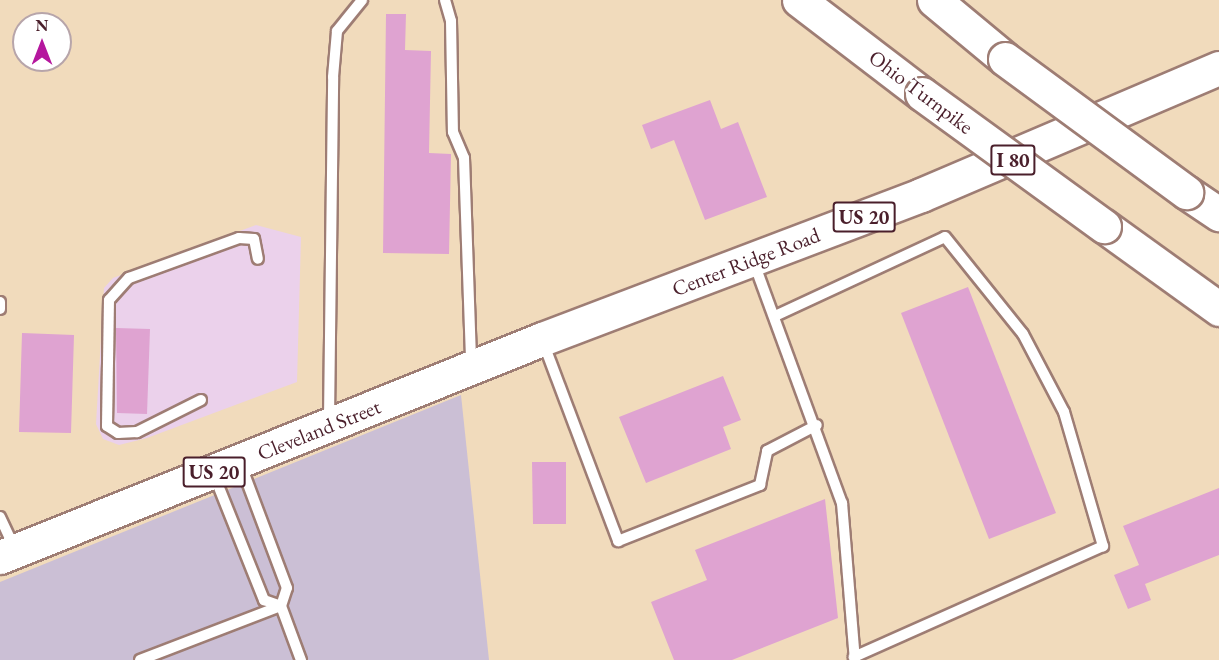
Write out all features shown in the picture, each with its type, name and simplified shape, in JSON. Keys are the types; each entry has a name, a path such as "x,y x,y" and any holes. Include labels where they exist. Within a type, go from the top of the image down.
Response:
{"main road":[{"name":"Ohio Turnpike","path":"799,0 922,94 1219,309"},
{"path":"934,0 1005,59 1219,214"},
{"name":"Center Ridge Road","path":"504,356 542,339 753,260 1219,68"},
{"name":"Cleveland Street","path":"8,554 504,356"}],"lane":[{"path":"329,426 333,77 337,32 362,0"},
{"path":"445,0 451,21 453,132 465,168 472,369"},
{"path":"753,260 817,425 842,503 854,658 1103,546 1064,412 1023,334 945,237 775,316"},
{"path":"201,400 137,432 111,432 105,421 109,300 129,279 239,238 254,239 258,259"},
{"path":"0,302 0,309"},
{"path":"542,339 618,541 760,485 767,451 817,425"},
{"path":"226,467 264,600 281,606"},
{"path":"226,467 287,588 281,606 302,660"},
{"path":"0,517 8,554"},
{"path":"140,660 281,606"}],"shaded area":[{"path":"256,225 301,237 297,382 147,438 119,445 103,439 96,424 104,288 113,278"},
{"path":"461,395 489,660 0,660 0,582"}],"building":[{"path":"386,14 406,14 405,50 431,51 429,153 451,154 449,254 383,253"},
{"path":"710,100 721,129 738,122 767,197 705,220 674,140 651,149 642,125"},
{"path":"968,287 1056,513 989,539 901,313"},
{"path":"116,328 150,329 147,414 117,413"},
{"path":"22,333 74,335 71,433 19,432"},
{"path":"723,376 741,420 723,427 731,449 646,483 619,417"},
{"path":"532,462 566,462 566,524 533,524"},
{"path":"1219,488 1219,555 1145,584 1151,600 1128,609 1114,575 1139,565 1123,526"},
{"path":"825,499 838,618 732,660 674,660 651,602 707,580 695,550"}]}
